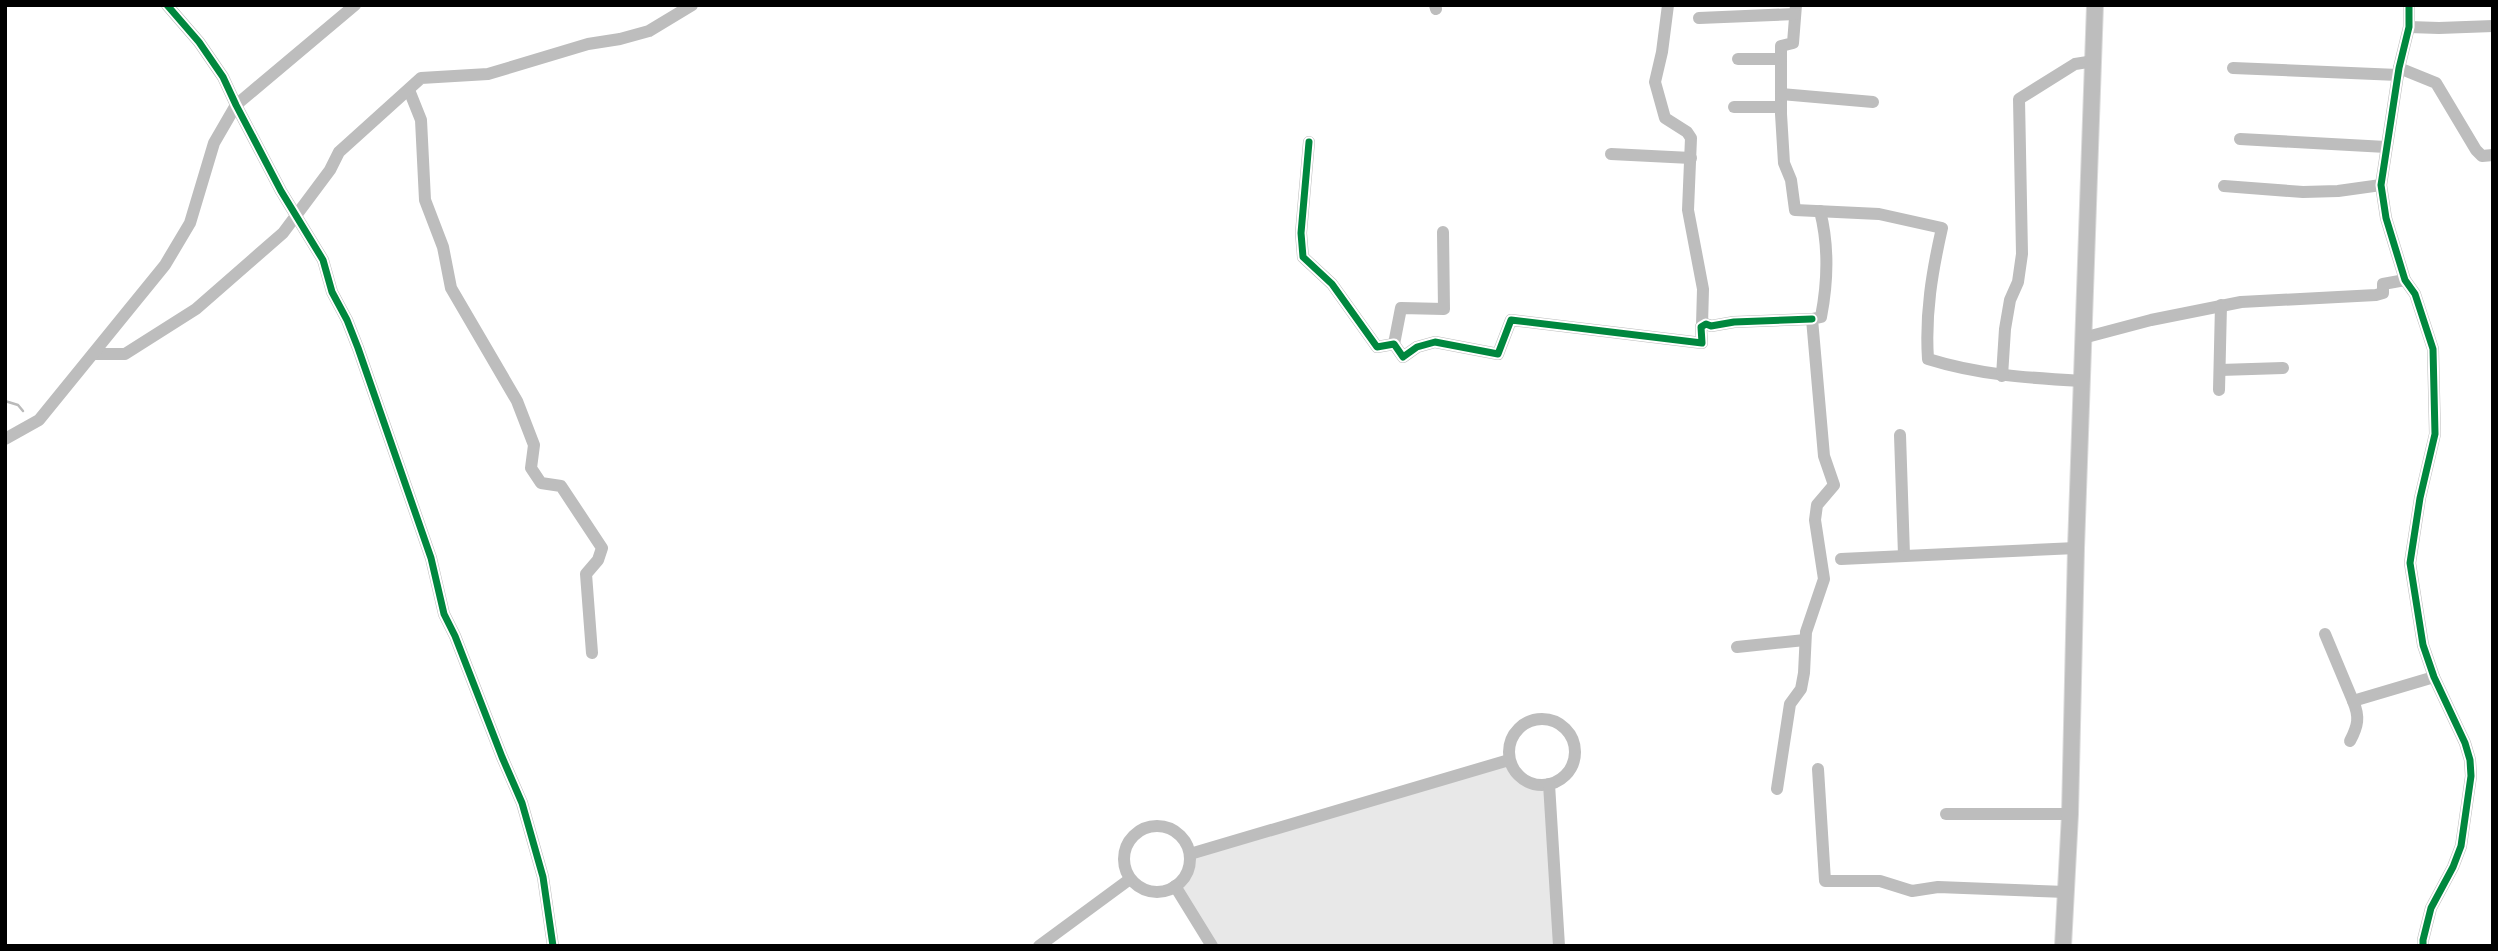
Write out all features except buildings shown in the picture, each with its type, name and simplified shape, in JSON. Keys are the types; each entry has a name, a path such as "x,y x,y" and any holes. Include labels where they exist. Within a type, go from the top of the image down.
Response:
{"main road":[{"path":"2063,946 2070,814 2076,548 2094,61 2090,32 2095,5"}],"street":[{"path":"167,5 199,42 223,77 281,191 323,260 332,292 358,348 431,558 444,614 456,636 522,803 543,877 553,946"},
{"path":"5,439 39,420 165,265 190,223 214,143 236,106 355,5"},
{"path":"93,354 125,354 196,309 283,233 330,170 339,152 421,78 488,74 587,44 649,31 692,5"},
{"path":"1443,232 1444,309 1401,308 1394,344 1402,357 1418,347 1435,342 1498,354 1511,320 1702,343 1703,289 1688,210 1691,138 1687,132 1665,118 1655,82 1668,5"},
{"path":"2409,5 2409,27 2399,71 2381,185 2386,218 2405,280 2415,294 2432,349 2435,433 2420,498 2410,564 2423,645 2434,677 2465,743 2471,776 2461,846 2431,908 2423,946"},
{"path":"1699,18 1796,10 1793,43 1781,46 1784,163 1791,180 1795,210 1879,215 1942,228 1927,317 1928,359 2002,376 2082,381"},
{"path":"2409,27 2493,26"},
{"path":"1738,59 1781,60"},
{"path":"2002,376 2005,329 2010,300 2018,282 2022,254 2020,99 2075,64 2094,61"},
{"path":"2233,68 2399,71 2436,83 2476,150 2482,156 2493,155"},
{"path":"409,90 421,120 425,201 443,247 451,288 517,401 534,445 531,468 541,483 561,486 602,548 598,560 586,574 592,653"},
{"path":"1734,107 1781,101 1873,102"},
{"path":"2240,139 2386,147"},
{"path":"1309,142 1301,233 1303,257 1332,284 1377,347 1394,344"},
{"path":"1611,154 1691,158"},
{"path":"2224,186 2303,192 2338,191 2381,185"},
{"path":"1702,325 1822,317 1827,288 1826,233 1820,211"},
{"path":"2083,338 2221,305 2302,298 2376,296 2382,293 2383,284 2405,280"},
{"path":"2219,390 2221,305"},
{"path":"1777,789 1790,704 1801,689 1810,616 1824,579 1815,520 1817,505 1834,485 1824,456 1812,319"},
{"path":"2220,370 2283,368"},
{"path":"1900,435 1904,555"},
{"path":"1841,559 2076,548"},
{"path":"2325,634 2359,714 2350,741"},
{"path":"1737,647 1805,640"},
{"path":"2353,701 2434,677"},
{"path":"1547,719 1559,724 1569,733 1574,745 1575,758 1570,770 1549,785 1536,785 1524,780 1515,772 1510,760 1509,747 1513,735 1522,725 1534,720 1547,719"},
{"path":"1190,854 1510,760"},
{"path":"1818,769 1825,881 1880,881 1912,891 1938,887 2066,892"},
{"path":"1549,785 1559,946"},
{"path":"1947,814 2070,814"},
{"path":"1150,826 1163,826 1176,831 1185,841 1190,854 1184,877 1175,886 1164,891 1140,887 1130,878 1124,867 1128,841 1137,832 1150,826"},
{"path":"1039,946 1130,878"},
{"path":"1175,886 1212,946"}],"shaded area":[{"path":"1509,760 1525,780 1549,785 1559,946 1212,946 1175,886 1186,872 1190,854"}],"waterway":[{"path":"5,401 18,405 23,411"}],"cycle path":[{"path":"167,5 199,42 223,77 281,191 323,260 332,292 358,348 431,558 444,614 522,803 543,877 553,946"},
{"path":"2409,5 2409,27 2399,68 2381,185 2386,218 2405,280 2415,294 2433,349 2435,434 2420,498 2410,563 2423,645 2434,677 2465,743 2471,776 2461,846 2431,908 2423,946"},
{"path":"1309,142 1301,233 1303,257 1332,284 1377,347 1394,344 1403,357 1417,347 1435,342 1498,354 1511,320 1702,343 1701,327 1706,324 1711,326 1734,322 1812,319"}]}
